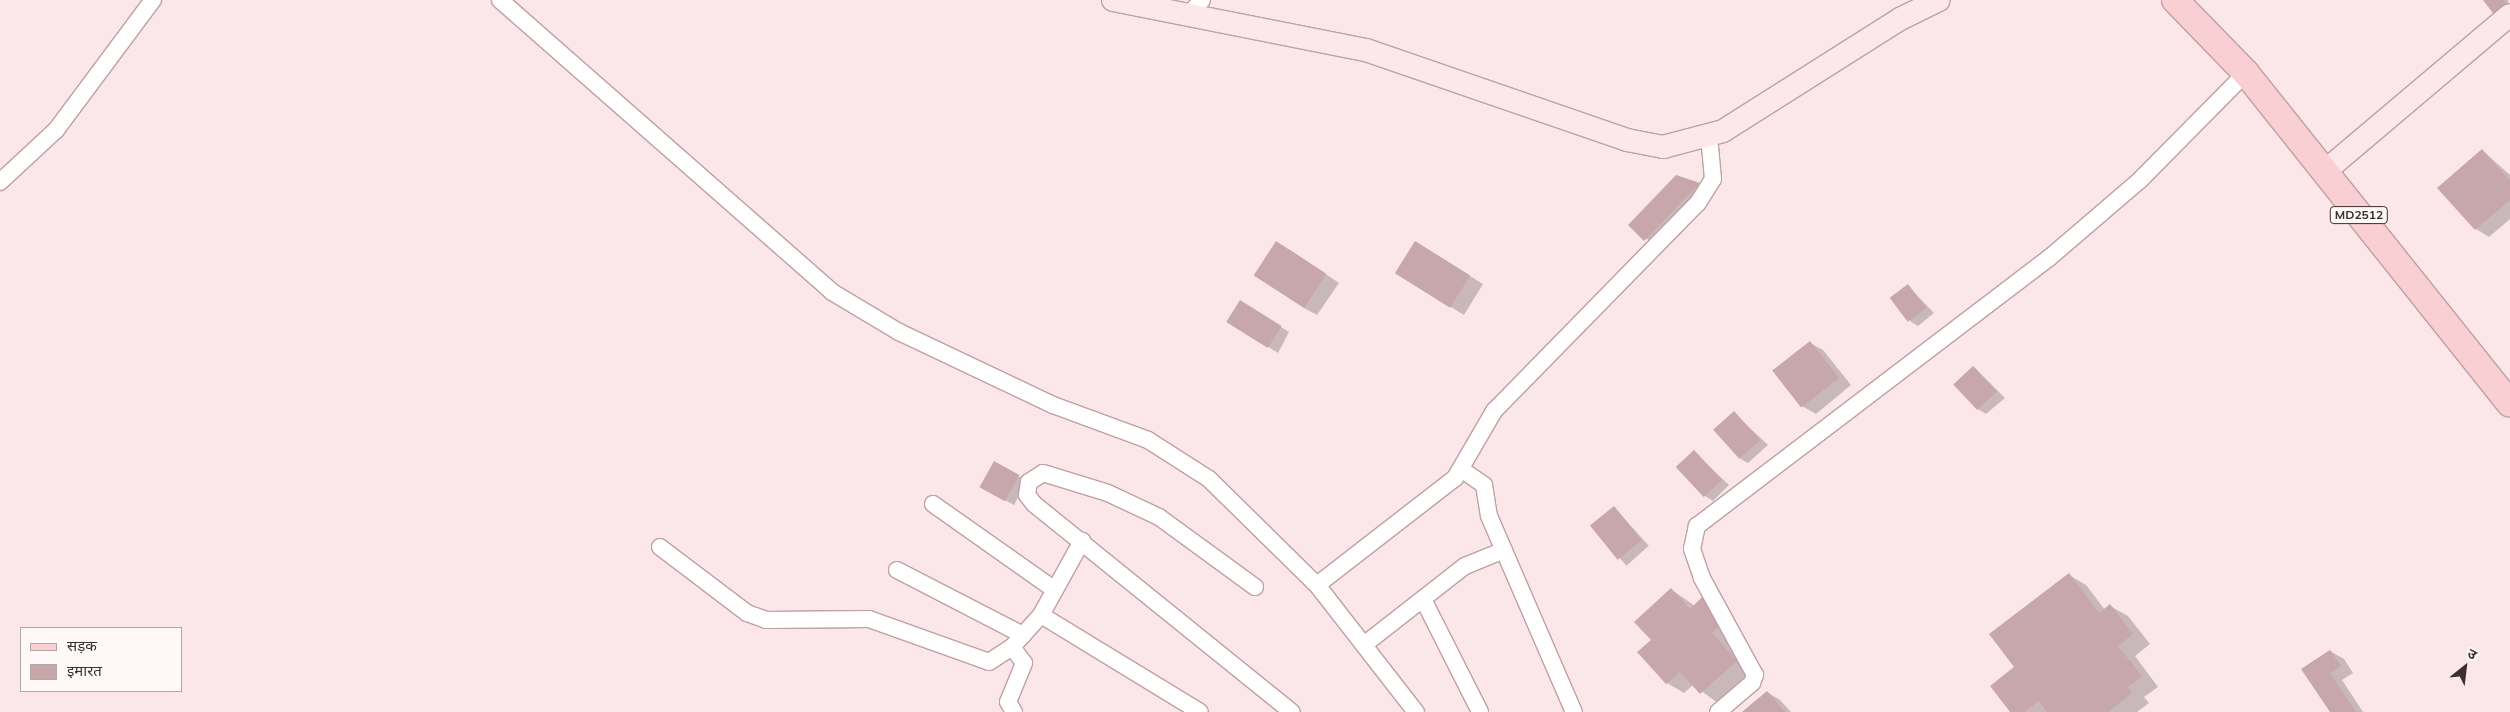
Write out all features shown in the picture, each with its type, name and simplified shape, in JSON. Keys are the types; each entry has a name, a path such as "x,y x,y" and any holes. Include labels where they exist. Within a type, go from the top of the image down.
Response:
{"main road":[{"name":"MD2512","path":"2175,0 2202,32 2246,73 2510,404"}],"street":[{"path":"0,182 56,130 153,0"},
{"path":"500,0 817,280 899,332 1053,405 1148,440 1179,457 1238,506 1317,585 1365,644 1416,712"},
{"path":"1114,0 1196,7 1366,50 1627,140 1663,147 1709,136 1764,108 1900,19 1939,0"},
{"path":"2324,172 2510,16"},
{"path":"1718,712 1752,683 1755,675 1702,578 1692,549 1696,526 2049,258 2140,180 2246,73"},
{"path":"1317,585 1443,489 1471,475 1501,404 1709,191 1713,179 1709,136"},
{"path":"1255,587 1159,516 1108,493 1044,473 1036,475 1027,495 1292,712"},
{"path":"1471,475 1504,550 1539,640 1574,712"},
{"path":"934,504 1055,590"},
{"path":"660,548 747,613 766,620 870,619 989,662 1012,647 1040,615 1082,541"},
{"path":"1365,644 1424,602 1465,566 1504,550"},
{"path":"897,570 1023,635"},
{"path":"1424,602 1480,712"},
{"path":"1040,615 1200,712"},
{"path":"1012,647 1024,663 1008,702 1014,712"}],"building":[{"path":"2483,0 2504,0 2509,7 2496,17"},
{"path":"2482,149 2510,181 2510,200 2475,230 2437,188"},
{"path":"1676,175 1700,183 1644,241 1628,225"},
{"path":"1276,241 1326,274 1304,308 1254,275"},
{"path":"1415,241 1470,275 1450,308 1395,273"},
{"path":"1908,284 1926,308 1908,322 1890,298"},
{"path":"1240,300 1282,326 1268,348 1226,322"},
{"path":"1810,341 1839,378 1801,408 1772,371"},
{"path":"1973,366 1997,392 1977,410 1953,384"},
{"path":"1734,411 1760,440 1739,459 1713,430"},
{"path":"1694,450 1722,480 1704,497 1676,467"},
{"path":"994,461 1019,475 1005,501 979,487"},
{"path":"1614,506 1642,540 1618,560 1590,526"},
{"path":"2069,573 2099,613 2110,604 2133,634 2118,646 2142,676 2128,687 2132,693 2108,712 2047,712 2039,701 2024,712 2010,712 1990,686 2014,667 1989,634"},
{"path":"1671,588 1690,609 1702,597 1724,621 1712,633 1737,661 1700,694 1680,672 1666,684 1637,652 1651,640 1634,622"},
{"path":"2330,650 2341,666 2330,673 2356,712 2330,712 2301,669"},
{"path":"1767,691 1785,712 1742,712"}]}
